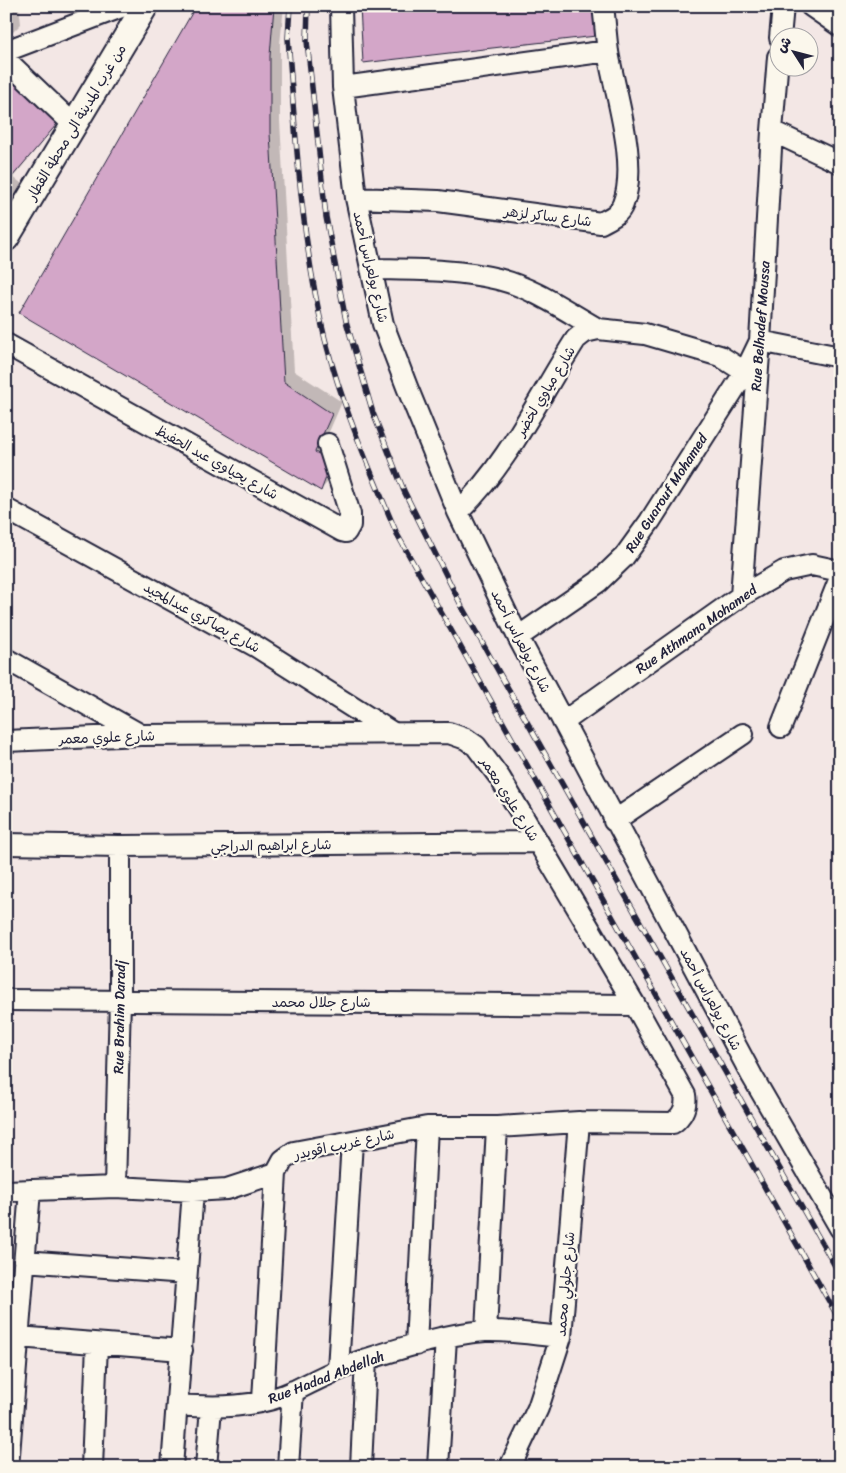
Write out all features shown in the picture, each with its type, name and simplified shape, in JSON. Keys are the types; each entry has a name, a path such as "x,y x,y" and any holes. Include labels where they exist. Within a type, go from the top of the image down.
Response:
{"street":[{"path":"6,51 124,6"},
{"name":"من غرب المدينة الى محطة القطار","path":"6,238 145,6"},
{"name":"شارع بولعراس أحمد","path":"341,6 344,86 356,198 383,324 458,512 518,637 614,821 752,1076 840,1228"},
{"name":"شارع ساكر لزهر","path":"356,198 438,201 601,223 616,215 623,204 628,157 608,51 604,6"},
{"path":"781,28 783,6"},
{"path":"811,6 840,26"},
{"path":"344,86 608,51"},
{"path":"6,60 74,125"},
{"name":"Rue Belhadef Moussa","path":"741,596 760,341 776,78"},
{"path":"772,131 840,163"},
{"path":"371,269 438,271 498,279 530,291 598,329 645,334 685,344 720,356 745,372"},
{"name":"شارع مياوي لخضر","path":"458,512 481,490 514,443 576,339 585,332 598,329"},
{"path":"760,341 840,357"},
{"name":"Rue Guarouf Mohamed","path":"518,637 598,582 624,557 650,521 745,372 760,341"},
{"name":"شارع يحياوي عبد الحفيظ","path":"6,344 342,532 346,532 350,524 350,514 328,444"},
{"name":"شارع بصاكري عبدالمجيد","path":"6,509 257,647 393,733"},
{"name":"Rue Athmana Mohamed","path":"563,722 741,596 784,571 812,565 840,571"},
{"path":"782,727 840,578"},
{"path":"6,659 140,735"},
{"name":"شارع علوي معمر","path":"6,741 140,735 393,733 448,733 466,739 476,746 500,778 536,842 635,1005 684,1094 685,1109 681,1116 673,1123 663,1123"},
{"path":"614,821 743,734"},
{"name":"شارع ابراهيم الدراجي","path":"6,844 120,846 536,842"},
{"name":"Rue Brahim Daradj","path":"115,1187 120,1000 120,846"},
{"name":"شارع جلال محمد","path":"6,1000 635,1005"},
{"name":"شارع غريب اقويدر","path":"276,1173 283,1160 294,1152 427,1127 497,1127 579,1122 663,1123"},
{"name":"شارع جلولي محمد","path":"510,1467 538,1408 561,1337 579,1122"},
{"path":"416,1344 427,1127"},
{"path":"486,1331 497,1127"},
{"path":"338,1369 352,1142"},
{"path":"6,1190 115,1187 193,1191 227,1189 276,1173 263,1400"},
{"path":"8,1467 30,1190"},
{"path":"172,1467 193,1191"},
{"path":"24,1261 186,1273"},
{"name":"Rue Hadad Abdellah","path":"178,1405 211,1408 233,1407 263,1400 293,1391 338,1369 366,1359 416,1344 446,1338 486,1331 561,1337"},
{"path":"18,1337 182,1350"},
{"path":"438,1467 446,1338"},
{"path":"92,1467 97,1344"},
{"path":"361,1467 366,1359"},
{"path":"288,1467 293,1391"},
{"path":"206,1467 211,1408"}],"building":[{"path":"6,6 8,6 10,36 6,36"},
{"path":"196,6 274,6 270,56 270,133 284,382 332,414 315,452 332,461 321,491 19,313"},
{"path":"360,6 593,6 596,36 363,63"},
{"path":"6,71 57,124 6,184"},
{"path":"6,191 19,200 6,218"}],"railway":[{"path":"290,6 288,38 297,151 310,265 317,302 325,339 340,389 357,438 397,534 840,1321"},
{"path":"308,6 307,41 326,217 346,321 373,413 404,491 462,607 840,1275"}]}
